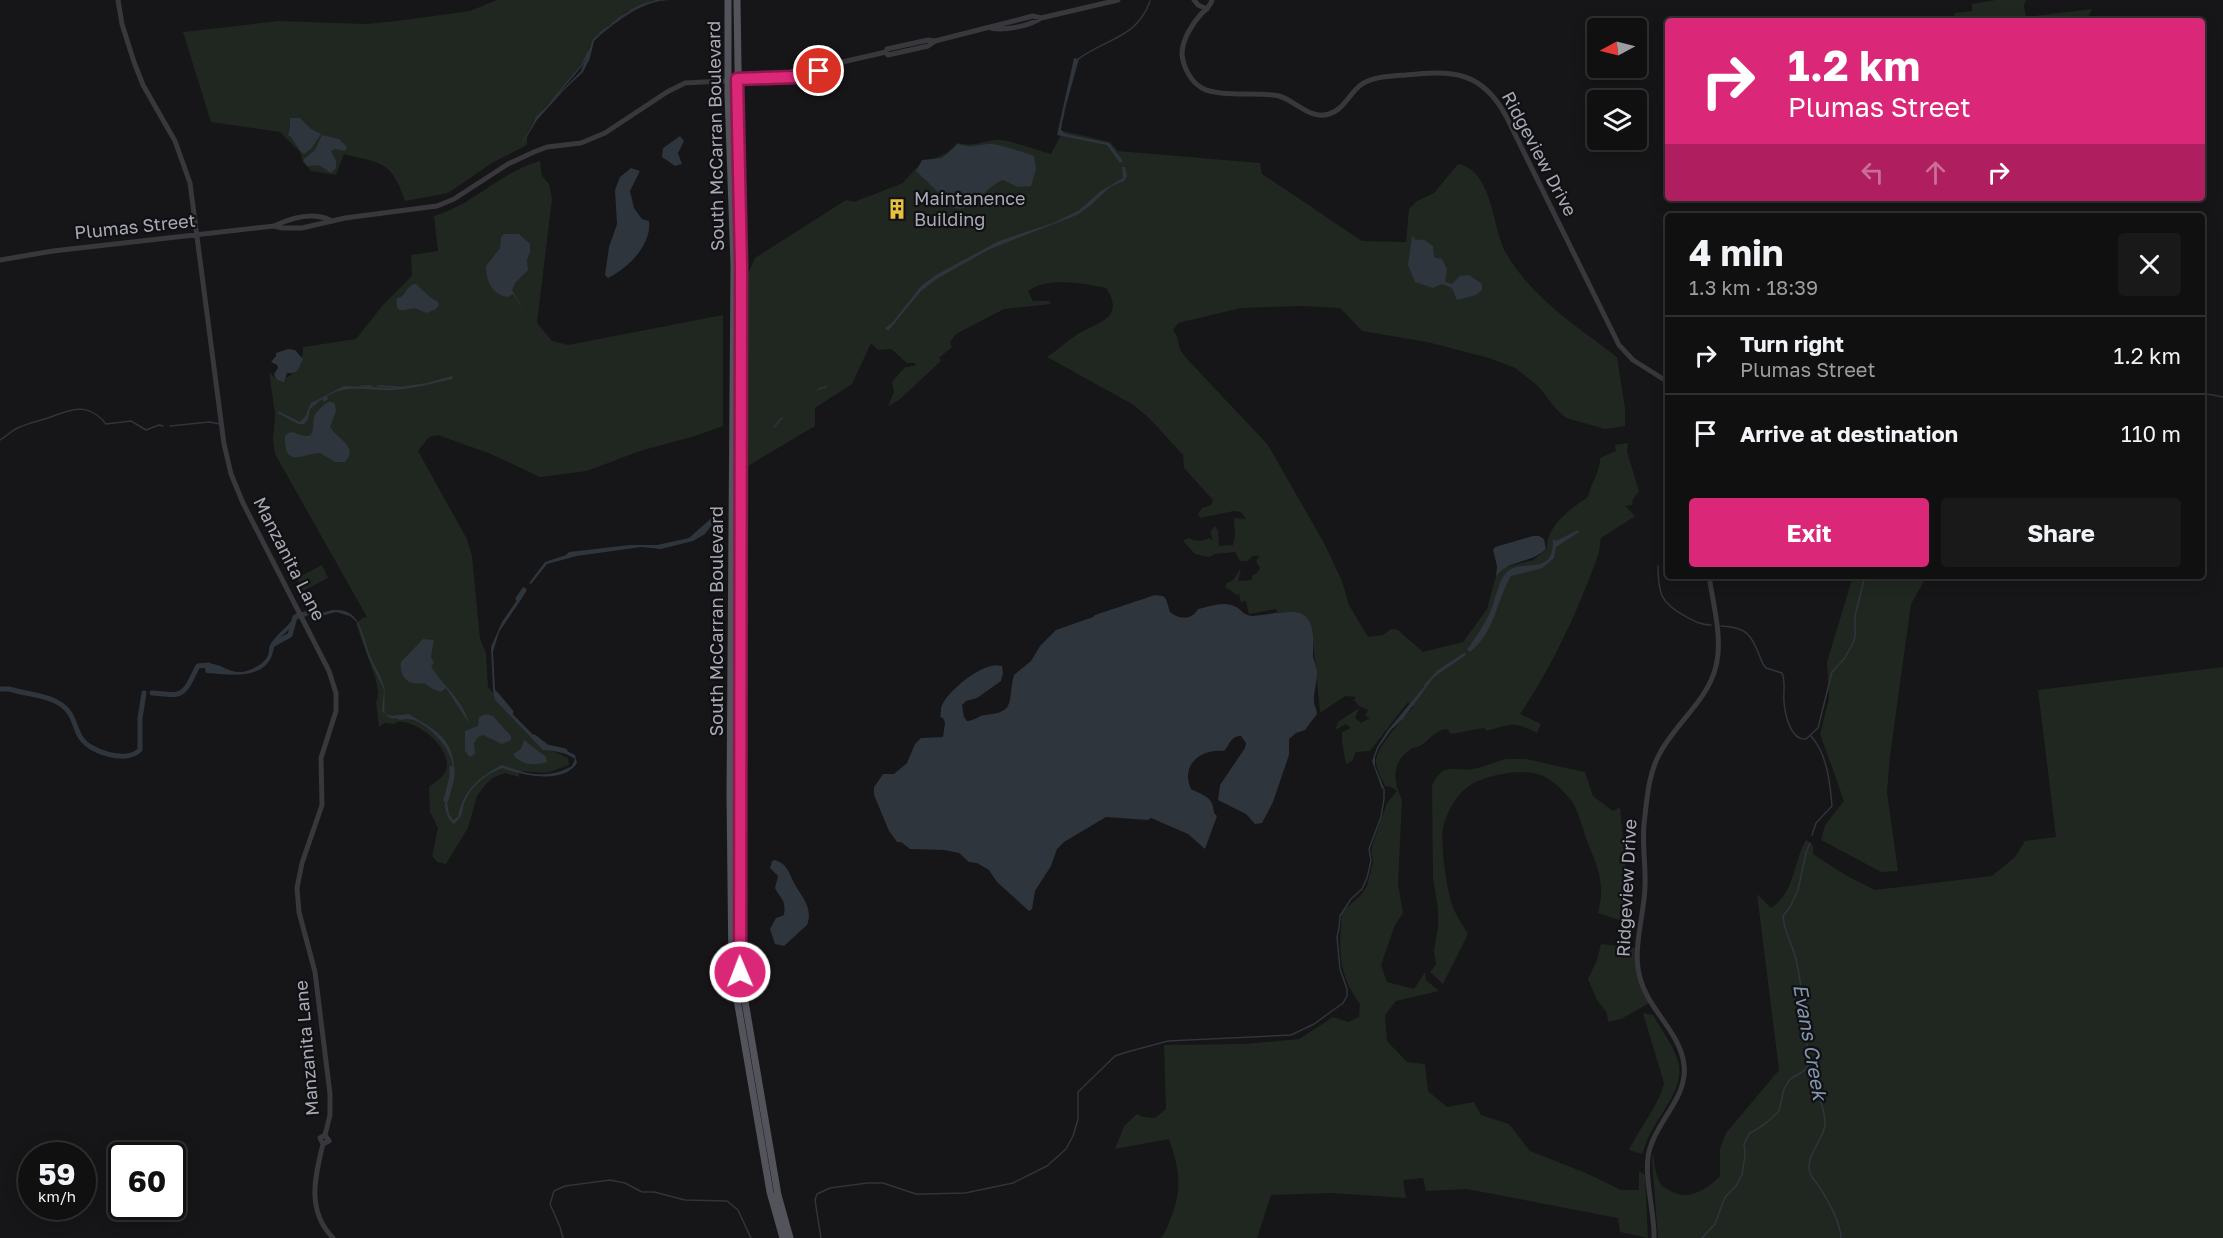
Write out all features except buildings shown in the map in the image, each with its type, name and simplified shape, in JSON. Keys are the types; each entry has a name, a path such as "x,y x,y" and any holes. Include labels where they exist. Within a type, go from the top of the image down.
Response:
{"main road":[{"name":"South McCarran Boulevard","path":"728,0 734,265 730,812 732,970 770,1192 783,1238"},
{"name":"South McCarran Boulevard","path":"737,0 741,265 740,972 778,1196 790,1238"}],"street":[{"name":"Manzanita Lane","path":"118,0 122,24 134,62 175,141 183,160 192,194 221,421 229,466 238,493 331,676 337,699 334,722 321,758 322,805 302,863 297,888 299,912 315,972 331,1108 325,1135 329,1141 323,1144 314,1180 314,1197 321,1221 333,1238"},
{"name":"Plumas Street","path":"274,226 302,228 330,220 428,208 446,203 469,191 508,164 547,147 581,143 605,133 676,86 694,81 794,77 819,71 825,66 886,52 887,49 928,40 935,41 1033,16 1041,18 1119,0"},
{"path":"1194,0 1198,5 1207,9"},
{"name":"Ridgeview Drive","path":"1212,0 1189,32 1182,53 1183,63 1191,77 1200,87 1208,91 1279,96 1312,114 1323,115 1337,110 1360,86 1379,78 1444,72 1466,76 1484,87 1497,100 1506,116 1618,345 1633,360 1665,380"},
{"name":"Plumas Street","path":"0,260 53,251 274,226 303,217 324,217 330,220"},
{"name":"Ridgeview Drive","path":"1654,1238 1648,1153 1681,1089 1685,1071 1678,1046 1651,1002 1639,976 1637,957 1645,887 1643,831 1650,781 1656,760 1705,692 1716,666 1718,641 1709,579"}],"shaded area":[{"path":"497,0 654,0 625,12 590,45 587,57 572,77 533,121 527,133 527,145 492,163 448,193 405,201 390,171 377,162 344,154 336,175 311,171 303,162 300,152 280,132 211,122 183,32 279,21 366,24 397,21 470,11"},
{"path":"671,0 641,7 614,24 594,41 590,58 583,72 537,120 519,149 536,117 581,71 593,39 618,19 641,5"},
{"path":"1996,0 2026,0 2024,5 2026,17 2092,9 2088,18 1955,18 1954,13 1972,11 1972,4"},
{"path":"1074,58 1079,59 1061,130 1066,134 1109,143 1123,161 1120,163 1107,145 1057,135"},
{"path":"290,118 300,118 311,129 321,134 311,149 304,154 288,135"},
{"path":"1063,131 1110,142 1118,151 1260,163 1262,174 1362,241 1406,242 1409,209 1417,201 1434,193 1458,164 1470,169 1485,188 1506,253 1529,284 1556,310 1617,357 1625,408 1625,426 1605,429 1566,418 1538,386 1515,368 1489,358 1427,342 1362,331 1340,308 1301,306 1241,308 1178,323 1173,330 1180,350 1188,360 1268,445 1324,543 1342,581 1349,605 1368,637 1383,635 1391,629 1398,630 1423,652 1463,642 1487,609 1495,579 1502,568 1533,560 1547,549 1550,533 1560,519 1588,497 1599,468 1600,458 1616,451 1615,445 1628,443 1627,452 1639,491 1632,505 1625,506 1635,516 1601,538 1598,555 1573,619 1554,658 1520,714 1541,724 1537,733 1517,725 1487,731 1484,728 1451,734 1447,729 1435,733 1420,746 1412,748 1397,766 1397,786 1402,800 1398,884 1403,913 1395,925 1381,965 1387,982 1414,989 1425,972 1426,980 1439,991 1396,1001 1385,1015 1387,1041 1407,1062 1425,1064 1428,1091 1447,1107 1474,1102 1481,1115 1509,1124 1530,1151 1586,1173 1621,1190 1639,1190 1639,1171 1645,1175 1648,1238 1620,1232 1618,1218 1467,1189 1426,1191 1423,1178 1403,1180 1406,1198 1332,1193 1271,1195 1257,1238 1160,1238 1166,1231 1178,1191 1178,1171 1169,1139 1115,1149 1124,1126 1137,1114 1155,1118 1166,1109 1164,1045 1245,1044 1299,1039 1333,1017 1348,1022 1359,1017 1360,1004 1347,981 1341,960 1342,912 1360,896 1367,886 1373,862 1371,851 1373,843 1387,803 1397,791 1385,786 1378,772 1377,757 1384,742 1413,707 1408,702 1370,751 1356,752 1352,761 1346,764 1342,732 1351,728 1346,724 1335,730 1338,722 1359,708 1355,718 1361,723 1370,718 1365,716 1368,710 1359,706 1354,700 1356,697 1345,696 1320,713 1312,629 1300,614 1277,612 1276,609 1249,614 1246,601 1241,602 1239,594 1225,587 1241,568 1238,581 1252,580 1252,576 1260,568 1256,562 1259,556 1253,556 1247,561 1240,561 1235,552 1215,554 1209,557 1195,554 1183,541 1188,538 1198,541 1209,538 1213,540 1210,532 1215,526 1218,531 1219,546 1233,545 1234,518 1246,519 1241,512 1234,511 1200,518 1198,514 1202,508 1211,505 1213,500 1184,468 1183,455 1148,417 1132,404 1047,357 1078,334 1107,318 1113,306 1106,288 1066,282 1045,284 1028,291 1033,301 1049,301 1051,304 1004,309 956,334 950,342 952,347 939,358 941,361 899,400 888,406 894,392 892,382 905,367 914,366 916,363 907,363 891,349 878,350 871,343 852,384 815,408 815,426 746,467 746,277 755,258 846,200 854,202 903,183 916,168 948,152 957,143 973,144 1000,140 1051,154"},
{"path":"322,135 339,139 347,147 345,151 335,149 331,151 336,161 336,168 331,173 319,165 307,166 303,160 315,150"},
{"path":"680,136 684,141 678,153 682,164 675,166 662,157 663,148"},
{"path":"958,144 972,146 995,144 1034,156 1036,169 1031,186 1018,187 1003,180 961,209 954,208 947,202 942,203 944,199 916,171 922,160 942,158"},
{"path":"540,161 542,176 549,184 552,199 537,323 552,341 568,345 723,315 723,426 640,451 587,471 540,477 491,454 438,435 429,437 418,451 467,539 472,556 480,639 486,653 488,687 538,744 568,758 569,765 547,773 519,771 519,777 505,773 492,778 477,796 468,828 446,864 437,862 432,856 438,828 430,812 429,787 441,778 447,769 446,757 429,734 412,724 385,723 379,727 376,702 378,691 375,677 356,624 362,618 367,617 275,454 273,440 275,415 269,372 276,379 289,376 300,365 303,347 356,339 383,305 412,276 411,255 438,251 434,216 449,211 512,173"},
{"path":"1122,167 1125,167 1127,176 1124,181 1110,187 1077,215 990,249 938,278 921,291 888,331 885,328 892,323 921,286 936,275 999,241 1053,223 1078,211 1101,191 1123,178"},
{"path":"631,168 640,171 630,191 634,208 642,219 649,221 649,230 647,239 637,255 616,274 608,278 605,275 609,247 617,224 615,190 620,177"},
{"path":"504,234 519,234 530,244 528,270 515,283 512,290 525,313 513,294 508,297 502,296 491,286 487,276 486,266 500,248 501,237"},
{"path":"1412,236 1416,240 1424,240 1433,246 1434,257 1442,259 1447,269 1445,282 1452,284 1460,276 1469,275 1482,284 1482,290 1476,295 1457,300 1452,288 1442,284 1433,288 1415,282 1408,265"},
{"path":"416,284 438,302 436,309 427,313 417,309 400,310 398,308 397,298 403,296 410,286"},
{"path":"288,349 295,350 303,359 296,372 287,373 284,382 275,377 274,374 278,368 271,362 276,353"},
{"path":"452,376 453,379 407,388 351,389 335,392 327,396 328,399 324,402 322,399 310,409 308,419 304,424 298,424 278,413 278,411 300,422 305,417 311,403 344,386 392,388 427,383"},
{"path":"330,401 335,404 336,411 330,427 349,447 349,456 345,462 335,462 320,453 301,457 291,456 285,446 285,436 290,432 304,436 311,434 316,413"},
{"path":"716,514 717,518 705,534 693,541 661,549 641,547 577,556 547,564 531,584 529,583 545,562 569,552 630,545 657,545 689,538"},
{"path":"1578,530 1579,532 1556,547 1554,558 1542,568 1511,576 1485,635 1470,652 1467,650 1489,615 1499,585 1507,572 1521,566 1543,563 1552,551 1553,539 1556,541"},
{"path":"1533,536 1544,539 1546,549 1533,558 1506,567 1496,577 1497,566 1493,550 1495,547"},
{"path":"322,565 328,578 303,591 297,578"},
{"path":"1852,579 1925,579 1911,604 1890,756 1887,792 1898,871 1881,872 1821,840 1825,825 1844,801 1820,734 1829,699 1827,662"},
{"path":"522,593 524,595 499,632 493,652 495,689 501,702 545,747 563,749 575,755 577,763 571,770 552,776 531,775 502,768 496,770 472,789 464,803 460,817 454,824 448,816 445,806 445,797 453,774 448,752 435,734 422,724 412,720 390,718 385,714 392,716 409,714 429,726 446,741 454,765 453,782 446,797 449,814 453,820 458,817 460,808 473,786 479,780 502,765 529,773 545,774 572,766 575,759 561,751 543,750 495,700 491,647 502,622"},
{"path":"1155,595 1166,599 1170,612 1174,615 1186,618 1198,609 1225,604 1234,606 1250,616 1298,613 1310,622 1313,633 1313,656 1317,671 1314,703 1317,714 1305,730 1289,739 1289,755 1273,802 1262,823 1255,824 1246,814 1218,800 1220,785 1245,748 1246,743 1241,736 1237,736 1232,739 1224,751 1201,755 1195,760 1188,773 1191,789 1210,800 1217,816 1205,849 1188,834 1151,818 1148,820 1106,817 1064,842 1057,849 1051,866 1035,891 1032,909 1029,911 997,882 989,870 977,863 969,862 959,853 910,849 901,842 897,842 889,831 874,795 874,787 883,774 894,774 907,763 915,744 921,738 943,737 945,723 940,717 941,708 950,693 977,672 995,665 1002,666 1001,681 977,698 966,701 962,705 967,721 1002,711 1009,704 1014,675 1031,661 1040,646 1056,630"},
{"path":"333,610 344,611 355,618 359,624 385,690 385,714 382,711 384,690 368,656 357,622 350,616 336,612 321,616 307,615 296,619 275,645 266,665 259,670 232,675 206,673 204,664 215,664 240,672 248,671 264,661 271,644 294,617"},
{"path":"423,639 434,640 431,657 434,663 431,666 463,707 469,723 446,688 440,692 424,683 410,682 403,676 401,662"},
{"path":"1464,653 1467,654 1434,677 1379,747 1375,757 1375,766 1384,788 1382,789 1372,761 1377,747 1388,730 1438,670"},
{"path":"2223,667 2223,1238 1658,1238 1653,1153 1658,1178 1666,1188 1683,1195 1703,1190 1720,1176 1720,1149 1726,1133 1779,1070 1757,894 1771,908 1779,902 1789,886 1806,840 1813,845 1813,854 1847,876 1875,890 1992,876 2015,857 2025,841 2056,837 2038,690"},
{"path":"486,714 493,716 511,736 511,740 502,744 483,735 478,737 474,743 475,754 470,757 465,751 465,731 478,726 479,717"},
{"path":"524,740 546,757 547,762 528,764 516,758 513,754 521,749"},
{"path":"1506,759 1526,759 1585,772 1593,796 1613,811 1620,807 1626,873 1622,921 1598,913 1601,883 1597,866 1576,808 1562,790 1555,783 1535,773 1514,772 1491,776 1465,789 1450,810 1444,824 1443,854 1449,892 1454,910 1468,934 1443,984 1430,972 1436,965 1434,950 1438,927 1438,909 1433,878 1432,786 1440,773 1445,770 1473,769"},
{"path":"775,860 787,868 809,912 807,925 784,946 775,944 770,929 776,918 784,915 782,900 775,888 778,876 770,868 772,861"},
{"path":"1601,944 1638,948 1637,964 1651,1002 1621,1019 1608,1022 1607,1013 1597,1000 1588,979 1597,960"},
{"path":"1643,1013 1653,1015 1668,1039 1677,1058 1679,1074 1675,1091 1642,1154 1629,1150 1658,1099 1664,1083"}],"waterway":[{"path":"612,24 634,9 659,0"},
{"path":"1077,60 1129,31 1144,14 1150,1"},
{"path":"600,33 608,27"},
{"path":"550,103 582,65 588,52"},
{"path":"1062,120 1064,111"},
{"path":"361,386 372,386"},
{"path":"378,386 398,387"},
{"path":"818,389 826,387"},
{"path":"2205,394 2223,397"},
{"path":"0,440 24,425 77,409 95,413 106,424 131,421 146,430 159,425 163,426"},
{"path":"774,427 782,418"},
{"path":"170,426 209,422 220,424"},
{"path":"1658,566 1660,591 1666,602 1691,620 1711,625"},
{"name":"Evans Creek","path":"1721,626 1745,632 1753,641 1766,668 1782,673 1787,720 1796,736 1806,739 1818,728 1832,672 1844,659 1853,643 1855,616 1864,579"},
{"path":"518,599 524,590"},
{"path":"274,644 290,635 295,617 305,614"},
{"path":"152,693 171,695 181,693 198,666 209,665"},
{"path":"1425,685 1438,671"},
{"path":"1,689 37,695 57,702 69,713 81,738 86,743 100,752 118,756 134,754 140,750 140,718 144,693"},
{"path":"496,694 511,712"},
{"name":"Evans Creek","path":"1811,736 1824,760 1829,778 1832,806 1816,823 1812,835"},
{"path":"534,737 547,747 565,751"},
{"path":"446,800 452,768"},
{"path":"821,1238 815,1200 817,1194 830,1188 883,1183 916,1194 965,1193 1013,1183 1047,1166 1066,1149 1073,1136 1078,1119 1078,1092 1115,1056 1168,1041 1291,1035 1314,1024 1343,1003 1347,996 1347,989 1340,969 1337,937 1340,916 1351,899 1362,889 1367,878 1371,861 1369,849 1381,817 1384,789"},
{"name":"Evans Creek","path":"1810,843 1798,890 1783,916 1797,964 1809,1059 1825,1121 1822,1134 1812,1153 1810,1173 1834,1212 1841,1238"},
{"path":"1702,1238 1715,1224 1725,1197 1736,1186 1742,1175 1744,1144 1749,1134 1779,1111 1784,1089 1790,1079 1804,1071 1809,1064"},
{"path":"563,1238 550,1204 554,1191 565,1186 610,1180 625,1183 642,1192 654,1192 685,1200 727,1201 738,1210 751,1238"}],"place":[{"name":"Maintanence Building","path":"897,209"}],"route":[{"path":"740,972 741,265 737,79 794,77 819,71"}]}
